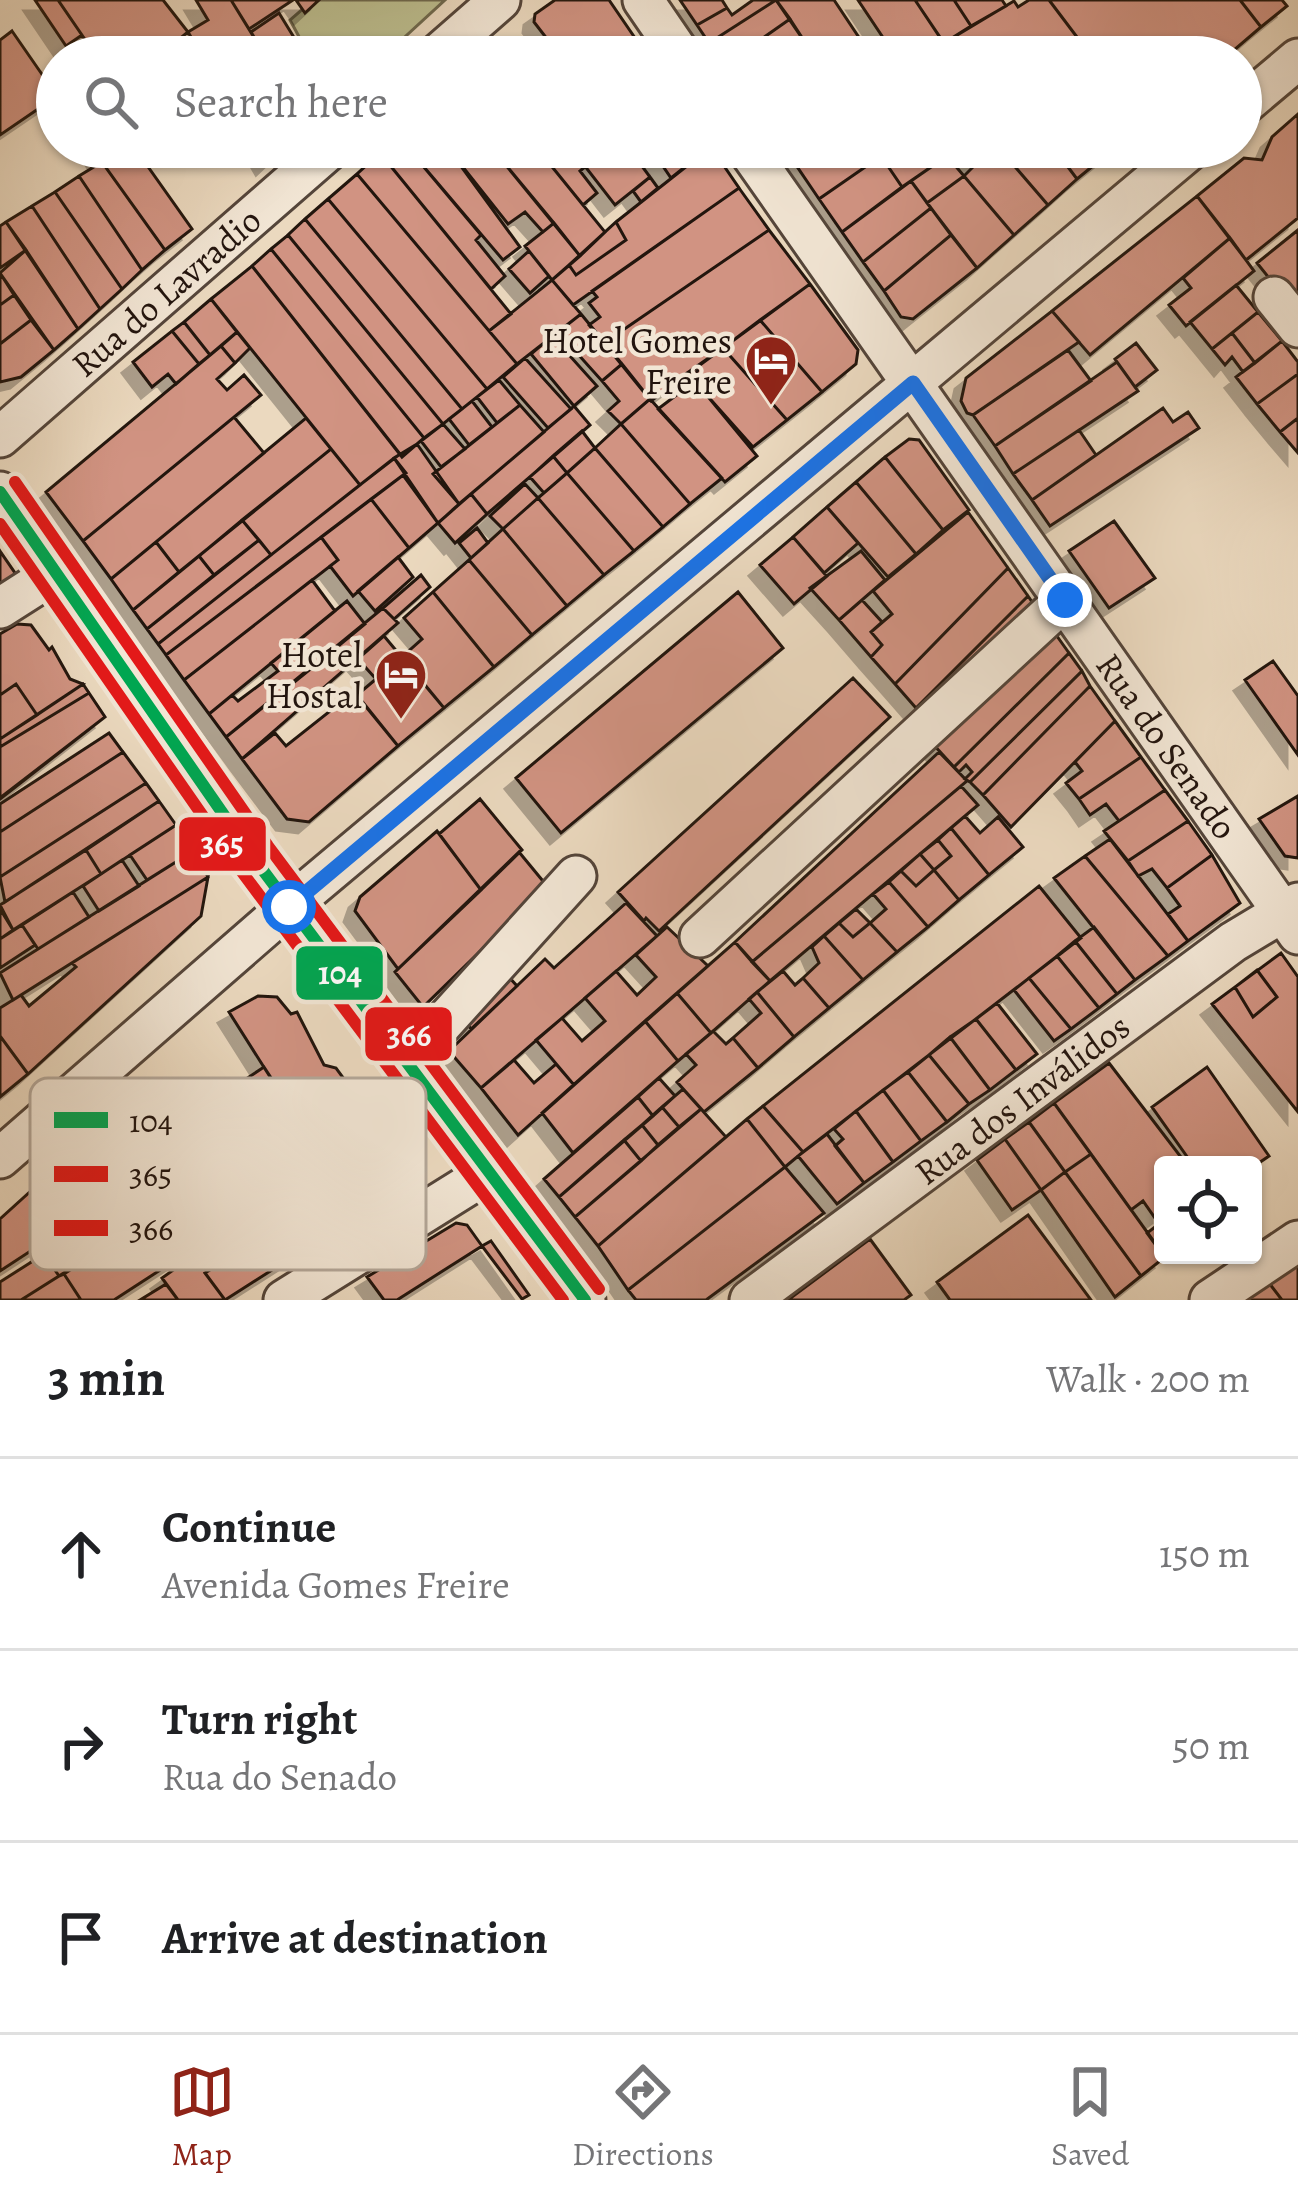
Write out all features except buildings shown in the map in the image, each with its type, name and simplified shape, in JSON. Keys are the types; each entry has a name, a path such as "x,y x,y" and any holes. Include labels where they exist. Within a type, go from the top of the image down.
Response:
{"street":[{"path":"459,36 500,0"},
{"path":"643,0 668,36"},
{"path":"1262,89 1298,59"},
{"name":"Rua do Lavradio","path":"0,437 308,168"},
{"name":"Rua do Senado","path":"761,168 1293,917"},
{"path":"92,1078 1168,168"},
{"path":"0,491 289,907 415,1078"},
{"path":"0,608 55,573"},
{"path":"700,937 1065,600"},
{"path":"405,1065 576,876"},
{"name":"Rua dos Inválidos","path":"750,1300 1215,956 1293,917"},
{"path":"426,1093 585,1300"},
{"path":"0,1158 30,1132"},
{"path":"426,1211 486,1174"},
{"path":"1210,1300 1298,1241"},
{"path":"284,1300 332,1270"}],"green space":[{"path":"313,0 445,0 406,36 299,36 290,20"}],"transit line":[{"name":"366","path":"15,482 268,846 599,1289"},
{"name":"104","path":"0,492 253,857 419,1078"},
{"name":"365","path":"0,524 239,868 396,1078"},
{"name":"104","path":"426,1088 585,1300"},
{"name":"365","path":"426,1117 563,1300"}],"place":[{"name":"Hotel Gomes Freire","path":"771,407"},
{"name":"Hotel Hostal","path":"401,721"}],"route":[{"path":"289,907 913,383 1065,600"}]}
